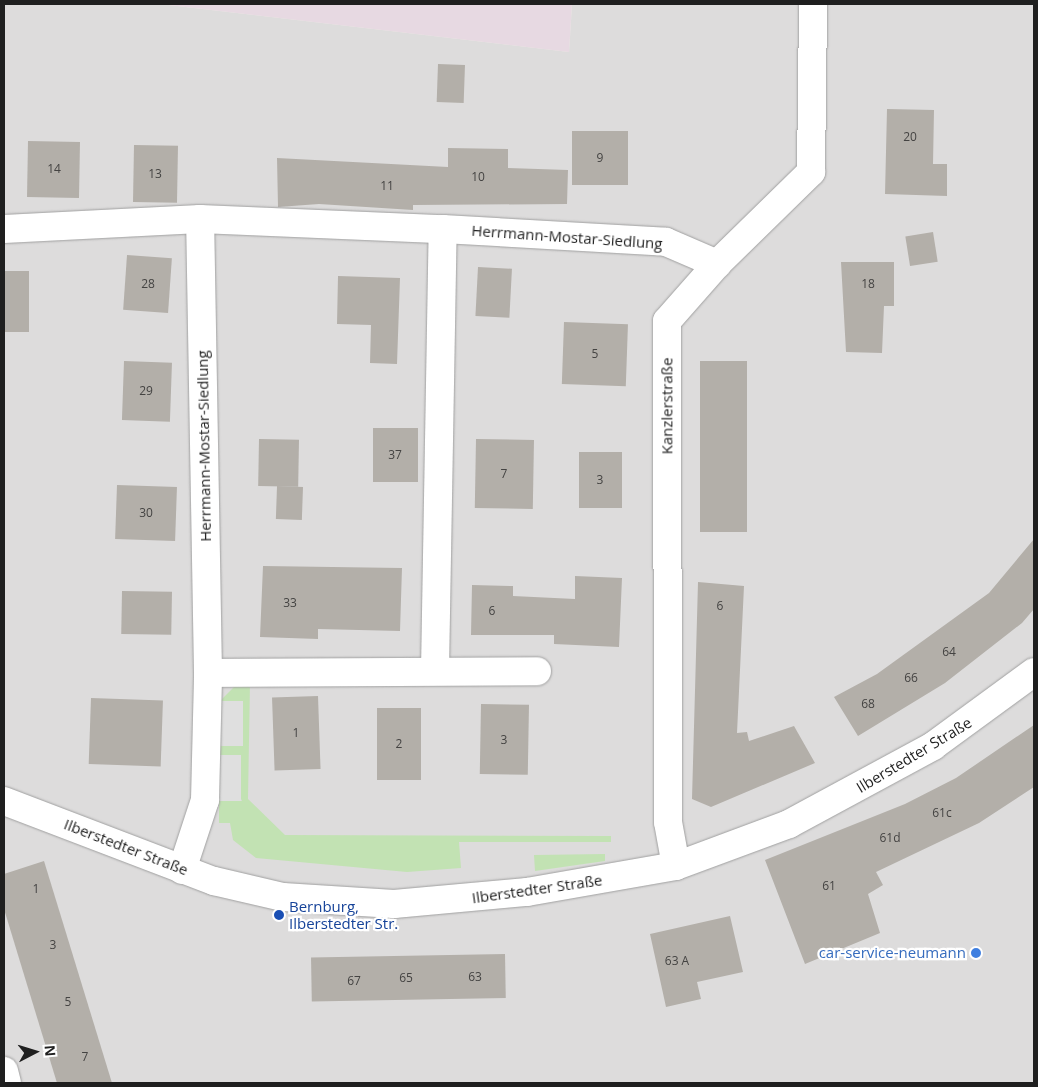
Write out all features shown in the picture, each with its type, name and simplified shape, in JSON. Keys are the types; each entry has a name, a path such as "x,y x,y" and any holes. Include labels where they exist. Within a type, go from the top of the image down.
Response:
{"street":[{"name":"Kanzlerstraße","path":"676,866 668,822 667,321 717,264 811,172 814,4"},
{"name":"Herrmann-Mostar-Siedlung","path":"4,229 200,220 443,229 666,242 717,264"},
{"name":"Herrmann-Mostar-Siedlung","path":"182,870 205,800 208,673 200,220"},
{"path":"436,670 443,229"},
{"path":"208,673 436,670 537,671"},
{"name":"Ilberstedter Straße","path":"4,801 182,870 283,897 394,904 527,892 676,866 789,824 889,773 1034,674"},
{"path":"4,1072 7,1083"}],"shaded area":[{"path":"4,4 160,4 569,52 572,4 1034,4 1034,1083 4,1083"},
{"path":"160,4 572,4 569,52"},
{"path":"220,701 243,701 243,746 220,746"},
{"path":"219,755 241,755 241,801 219,801"}],"green space":[{"path":"238,683 250,683 248,799 285,835 611,836 611,842 459,842 461,868 407,872 256,858 233,840 230,823 219,823 219,801 242,801 219,755 220,746 243,746 243,701 220,701"},
{"path":"605,854 605,861 535,871 534,855"}],"building":[{"path":"438,64 465,65 464,103 437,102"},
{"path":"887,109 934,110 933,164 947,164 947,196 885,194"},
{"path":"572,131 628,131 628,185 572,185"},
{"path":"28,141 80,142 79,198 27,197"},
{"path":"134,145 178,146 177,203 133,202"},
{"path":"448,148 508,149 508,168 568,170 567,204 413,205 413,210 319,204 278,207 277,158 448,167"},
{"path":"933,232 938,262 910,266 905,236"},
{"path":"127,255 172,258 168,313 123,310"},
{"path":"841,262 894,262 894,306 884,306 882,353 846,352"},
{"path":"478,267 512,269 509,318 475,316"},
{"path":"4,271 29,271 29,332 4,332"},
{"path":"338,276 400,278 397,364 370,363 371,325 337,324"},
{"path":"564,322 628,324 626,386 562,384"},
{"path":"124,361 172,363 170,422 122,420"},
{"path":"700,361 747,361 747,532 700,532"},
{"path":"373,428 418,428 418,482 373,482"},
{"path":"259,439 299,440 298,487 258,486"},
{"path":"476,439 534,440 533,509 475,508"},
{"path":"579,452 622,452 622,508 579,508"},
{"path":"117,485 177,487 175,541 115,539"},
{"path":"277,486 303,487 302,520 276,519"},
{"path":"1034,539 1034,609 1022,623 945,683 858,736 834,697 877,674 989,593"},
{"path":"263,566 402,568 400,631 318,629 318,639 260,637"},
{"path":"575,576 622,578 619,647 554,644 554,635 471,635 472,585 513,586 513,596 575,599"},
{"path":"698,582 744,586 737,733 747,732 749,741 794,726 815,763 711,807 692,799"},
{"path":"122,591 172,592 171,635 121,634"},
{"path":"318,696 321,769 275,771 272,698"},
{"path":"91,698 163,701 161,766 89,764"},
{"path":"481,704 529,705 528,775 480,774"},
{"path":"377,708 421,708 421,780 377,780"},
{"path":"1034,725 1034,787 979,823 876,872 883,885 868,894 880,933 805,964 765,860 905,804 956,778"},
{"path":"44,861 112,1083 57,1083 4,909 4,874"},
{"path":"730,916 743,972 697,982 701,999 666,1007 650,934"},
{"path":"505,954 506,998 312,1001 311,957"}],"place":[{"name":"Bernburg, Ilberstedter Str.","path":"279,915"},
{"name":"car-service-neumann","path":"976,953"}]}
